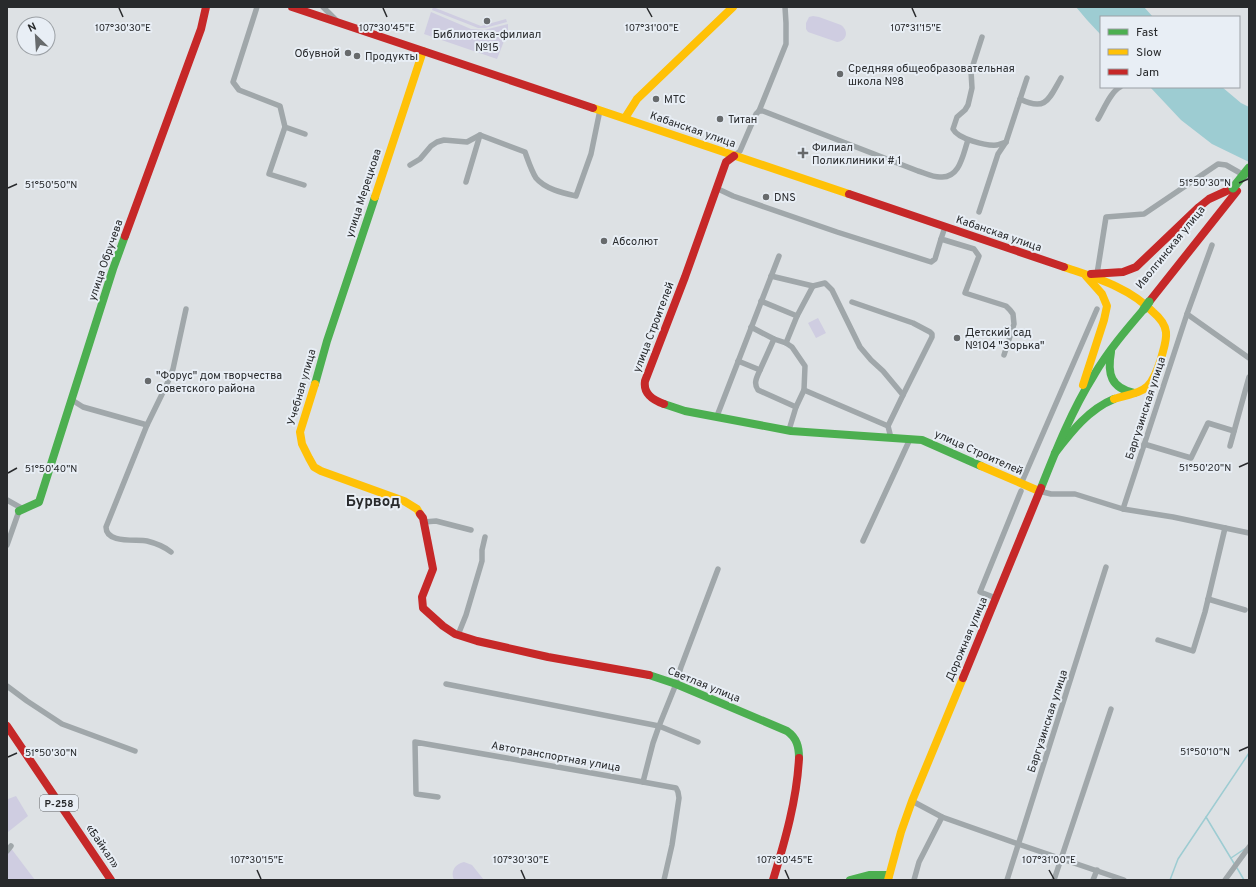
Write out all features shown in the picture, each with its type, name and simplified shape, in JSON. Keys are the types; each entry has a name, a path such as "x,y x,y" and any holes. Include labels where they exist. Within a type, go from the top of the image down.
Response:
{"main road":[{"name":"улица Обручева","path":"21,510 39,502 113,270 201,29 206,7"},
{"name":"Кабанская улица","path":"292,7 625,118 1110,283 1133,295 1155,313 1164,324 1166,334 1165,343 1157,370 1148,387 1136,394"},
{"path":"625,118 637,99 733,7"},
{"name":"улица Мерецкова","path":"327,342 423,51"},
{"name":"улица Строителей","path":"734,156 726,162 685,277 645,381 644,387 647,393 659,402 685,411 789,430 922,440 1021,488 1039,491"},
{"name":"Иволгинская улица","path":"1144,303 1235,190 1249,168"},
{"name":"Иволгинская улица","path":"1235,190 1249,177"},
{"name":"Кабанская улица","path":"1085,275 1123,272 1136,267 1199,207 1215,196 1235,190"},
{"path":"1083,385 1107,306 1102,294 1085,275"},
{"name":"Дорожная улица","path":"888,878 901,832 912,801 1054,453 1089,382 1111,348 1144,303"},
{"name":"Дорожная улица","path":"1074,410 1083,385 1102,353 1144,303"},
{"name":"Учебная улица","path":"327,342 300,432 302,444 314,467 404,502 417,510 423,518 431,561 434,569 422,597 423,608 443,626 457,634"},
{"path":"1111,348 1109,370 1113,381 1125,392 1136,394"},
{"path":"1054,453 1072,431 1091,413 1110,400 1136,394"},
{"name":"Светлая улица","path":"457,634 501,647 649,675 676,684 787,731 793,735 797,741 799,763 792,812 773,880"},
{"name":"«Байкал»","path":"7,726 111,880"},
{"path":"850,880 866,875 877,874 888,878"}],"street":[{"path":"257,7 233,82 239,90 280,106 285,128 269,174 304,184"},
{"path":"323,7 338,23"},
{"path":"734,156 740,151 756,114 759,111 786,44 785,7"},
{"path":"982,37 971,71 972,88 968,105 957,117 953,126 955,132 968,140 998,145 1006,142"},
{"path":"978,212 998,154 1006,142 1027,78"},
{"path":"1020,99 1027,102 1042,104 1050,97 1061,78"},
{"path":"1098,119 1112,94 1118,88"},
{"path":"410,165 420,159 431,146 437,142 444,140 467,142 480,135 525,152 535,176 539,180 549,187 576,196 592,154 600,110"},
{"path":"759,111 763,111 938,178 948,177 953,174 958,167 968,140"},
{"path":"285,128 305,134"},
{"path":"466,182 480,135"},
{"path":"1097,274 1106,217 1144,214 1218,164 1226,165 1249,177"},
{"path":"716,188 733,196 837,232 931,262 935,259 945,227"},
{"path":"941,239 974,249 979,256 965,293 1006,306 1013,314 1014,324 1004,356"},
{"name":"Баргузинская улица","path":"1123,509 1187,314 1212,245"},
{"path":"717,416 779,256"},
{"path":"771,276 813,286 825,283 832,290 860,347 903,395"},
{"path":"786,343 797,316 813,286"},
{"path":"761,301 797,316"},
{"path":"852,302 913,323 932,334 932,337 888,426 891,438"},
{"path":"171,552 150,542 124,540 113,537 108,534 106,527 147,425 173,369 186,309"},
{"path":"996,598 980,592 1021,488 1097,309"},
{"path":"1187,314 1249,358"},
{"path":"751,327 792,347 805,366 804,390 796,407 789,430"},
{"path":"774,339 755,382 756,386 758,390 796,407"},
{"path":"738,361 760,370"},
{"path":"1230,446 1249,377"},
{"path":"804,390 888,426"},
{"path":"72,400 83,407 147,425"},
{"path":"1144,444 1191,458 1208,423 1234,431"},
{"path":"863,541 910,439"},
{"path":"1039,491 1052,494 1075,494 1123,509 1173,517 1249,533"},
{"path":"7,500 21,510 7,545"},
{"path":"424,522 436,521 471,530"},
{"path":"1158,640 1193,650 1226,528"},
{"path":"457,634 466,615 482,561 482,550 485,537"},
{"name":"Баргузинская улица","path":"1007,880 1106,567"},
{"path":"643,782 653,743 718,569"},
{"path":"1208,599 1245,610"},
{"path":"446,684 659,726 698,742"},
{"path":"7,686 62,724 135,751"},
{"path":"1054,880 1110,709"},
{"name":"Автотранспортная улица","path":"438,797 416,794 415,742 676,788 679,798 672,845 664,880"},
{"path":"912,801 942,817 1124,880"},
{"path":"914,880 919,862 942,817"},
{"path":"1225,880 1249,847"},
{"path":"1093,880 1097,870"}],"shaded area":[{"path":"433,7 481,26 506,19 507,22 485,28 478,28 432,10"},
{"path":"1076,7 1144,7 1152,16 1100,16 1100,34"},
{"path":"431,12 471,29 484,30 508,24 508,31 497,59 424,34"},
{"path":"813,16 844,27 846,33 845,38 837,42 808,32 806,29 806,23 809,17"},
{"path":"1151,88 1223,88 1241,103 1249,107 1249,162 1212,144 1181,120"},
{"path":"818,318 826,333 816,338 808,323"},
{"path":"7,796 8,799 16,796 28,816 8,832 7,840"},
{"path":"7,843 35,880 7,880"},
{"path":"464,862 472,865 484,880 454,880 454,868 458,864"}],"waterway":[{"path":"1170,880 1178,859 1249,753"},
{"path":"1206,817 1235,865"},
{"path":"1231,858 1246,848"},
{"path":"1237,868 1244,880"}],"traffic: fast":[{"path":"1233,188 1249,168"},
{"path":"315,384 327,341 375,197"},
{"path":"19,511 39,502 113,269 125,236"},
{"path":"1144,309 1149,302"},
{"path":"1041,488 1065,430 1086,388 1111,349 1144,309"},
{"path":"1111,352 1110,373 1112,379 1120,388 1134,393"},
{"path":"1055,453 1081,422 1096,409 1114,399"},
{"path":"664,404 685,411 791,431 922,440 981,466"},
{"path":"649,675 676,684 787,731 797,743 799,758"},
{"path":"850,880 869,875 889,875"}],"traffic: slow":[{"path":"625,118 637,99 733,7"},
{"path":"375,197 423,51"},
{"path":"593,108 849,194"},
{"path":"1064,267 1112,284 1123,290 1144,303 1164,326 1166,332 1165,346 1157,370 1149,384 1140,391 1114,399"},
{"path":"1083,385 1107,306 1102,294 1086,276"},
{"path":"315,384 300,432 302,444 314,467 321,471 404,501 417,509 420,514"},
{"path":"981,466 1039,491"},
{"path":"888,880 901,832 912,801 963,678"}],"traffic: jam":[{"path":"125,236 201,29 206,7"},
{"path":"292,7 593,108"},
{"path":"664,404 656,401 647,393 645,381 685,277 726,162 734,156"},
{"path":"1091,274 1123,272 1136,267 1199,207 1209,199 1233,188"},
{"path":"1149,302 1237,191"},
{"path":"849,194 1064,267"},
{"path":"963,678 1041,488"},
{"path":"420,514 423,518 433,569 422,597 423,608 443,626 455,634 477,641 548,657 649,675"},
{"path":"7,726 111,880"},
{"path":"773,880 793,804 799,758"}],"place":[{"name":"Библиотека-филиал №15","path":"487,21"},
{"name":"Обувной","path":"348,53"},
{"name":"Продукты","path":"357,56"},
{"name":"Средняя общеобразовательная школа №8","path":"840,74"},
{"name":"МТС","path":"656,99"},
{"name":"Титан","path":"720,119"},
{"name":"Филиал Поликлиники # 1","path":"803,153"},
{"name":"DNS","path":"766,197"},
{"name":"Абсолют","path":"604,241"},
{"name":"Детский сад №104 \"Зорька\"","path":"957,338"},
{"name":"\"Форус\" дом творчества Советского района","path":"148,381"}],"district":[{"name":"Бурвод","path":"373,501"}]}
